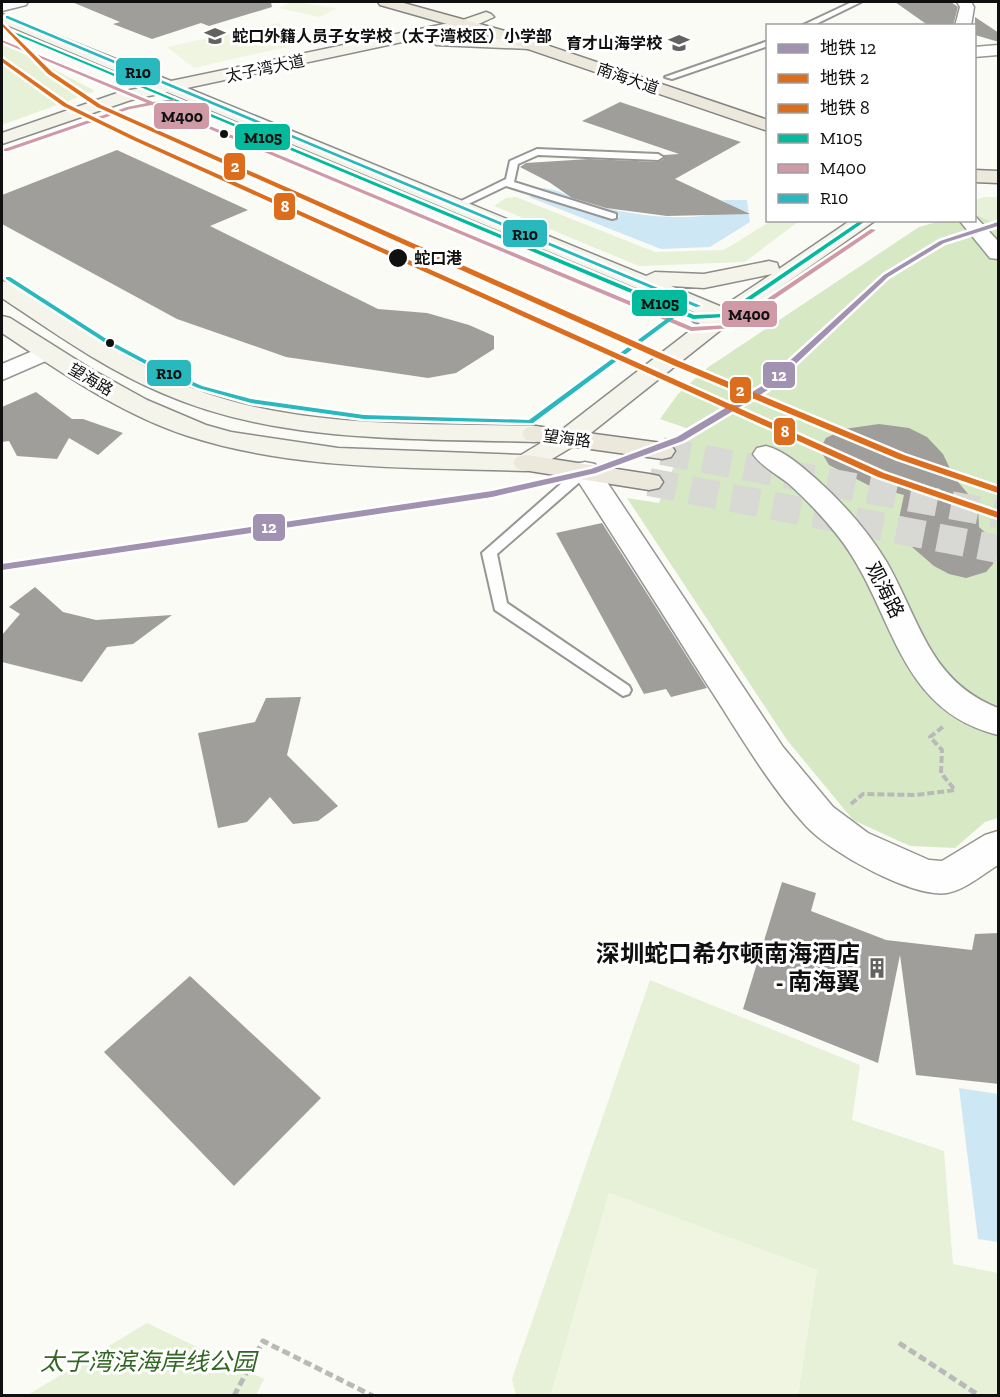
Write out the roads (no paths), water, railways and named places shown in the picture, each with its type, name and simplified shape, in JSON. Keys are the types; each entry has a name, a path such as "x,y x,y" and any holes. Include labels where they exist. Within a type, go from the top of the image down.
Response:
{"main road":[{"name":"南海大道","path":"386,2 467,24 485,23"},
{"path":"386,2 403,10 412,20 413,25 409,30 396,39"},
{"name":"南海大道","path":"432,2 530,44 766,125"},
{"path":"2,18 623,274 708,314"},
{"name":"南海大道","path":"503,22 766,109"},
{"name":"太子湾大道","path":"2,139 126,96 149,91 180,91 417,45 485,23 503,22"},
{"name":"太子湾大道","path":"180,91 467,24"},
{"path":"2,28 149,91 708,314"},
{"path":"417,45 463,41 530,44"},
{"path":"976,179 999,177"},
{"path":"976,179 999,187"},
{"path":"526,464 535,434 708,314 769,268 839,222"},
{"path":"526,464 568,438 708,314 863,222"},
{"path":"623,274 649,279 704,281 769,268"},
{"name":"望海路","path":"2,288 100,351 146,376 196,398 248,413 363,429 535,434 662,451"},
{"name":"望海路","path":"2,323 46,352 125,398 166,418 226,439 349,456 526,464 585,470 649,482"}],"street":[{"path":"2,7 21,2"},
{"path":"963,24 967,7 964,2"},
{"path":"976,52 999,50"},
{"path":"971,222 999,253"},
{"path":"2,373 46,352"},
{"name":"观海路","path":"766,454 804,482 848,527 880,577 927,675 951,700 966,709 999,722"},
{"path":"585,470 771,756 820,817 855,844 903,868 929,876 947,877 999,846"}],"lane":[{"path":"809,24 857,2"},
{"path":"669,77 766,44"},
{"path":"458,206 511,180 513,163 537,152 658,157"},
{"path":"505,183 612,216"},
{"path":"585,470 489,553 500,606 623,690"}],"water":[{"path":"542,188 601,207 660,216 681,217 718,213 734,207 722,200 747,200 750,222 710,247 661,249 529,197 533,195 615,220 620,216 539,191"},
{"path":"959,1088 998,1094 998,1242 978,1239"}],"tunnel":[{"path":"662,451 998,514"},
{"path":"649,482 998,549"}],"metro line":[{"name":"2","path":"2,24 50,73 99,106 676,363 901,457 998,490"},
{"name":"8","path":"2,60 65,105 135,139 881,475 998,515"},
{"name":"12","path":"2,567 492,494 593,471 680,439 765,388 886,276 942,242 998,224"}],"place":[{"name":"蛇口外籍人员子女学校（太子湾校区）小学部","path":"215,36"},
{"name":"育才山海学校","path":"679,43"},
{"name":"蛇口港","path":"398,258"},
{"name":"深圳蛇口希尔顿南海酒店 - 南海翼","path":"877,968"}],"park label":[{"name":"太子湾滨海岸线公园","path":"148,1362"}]}
